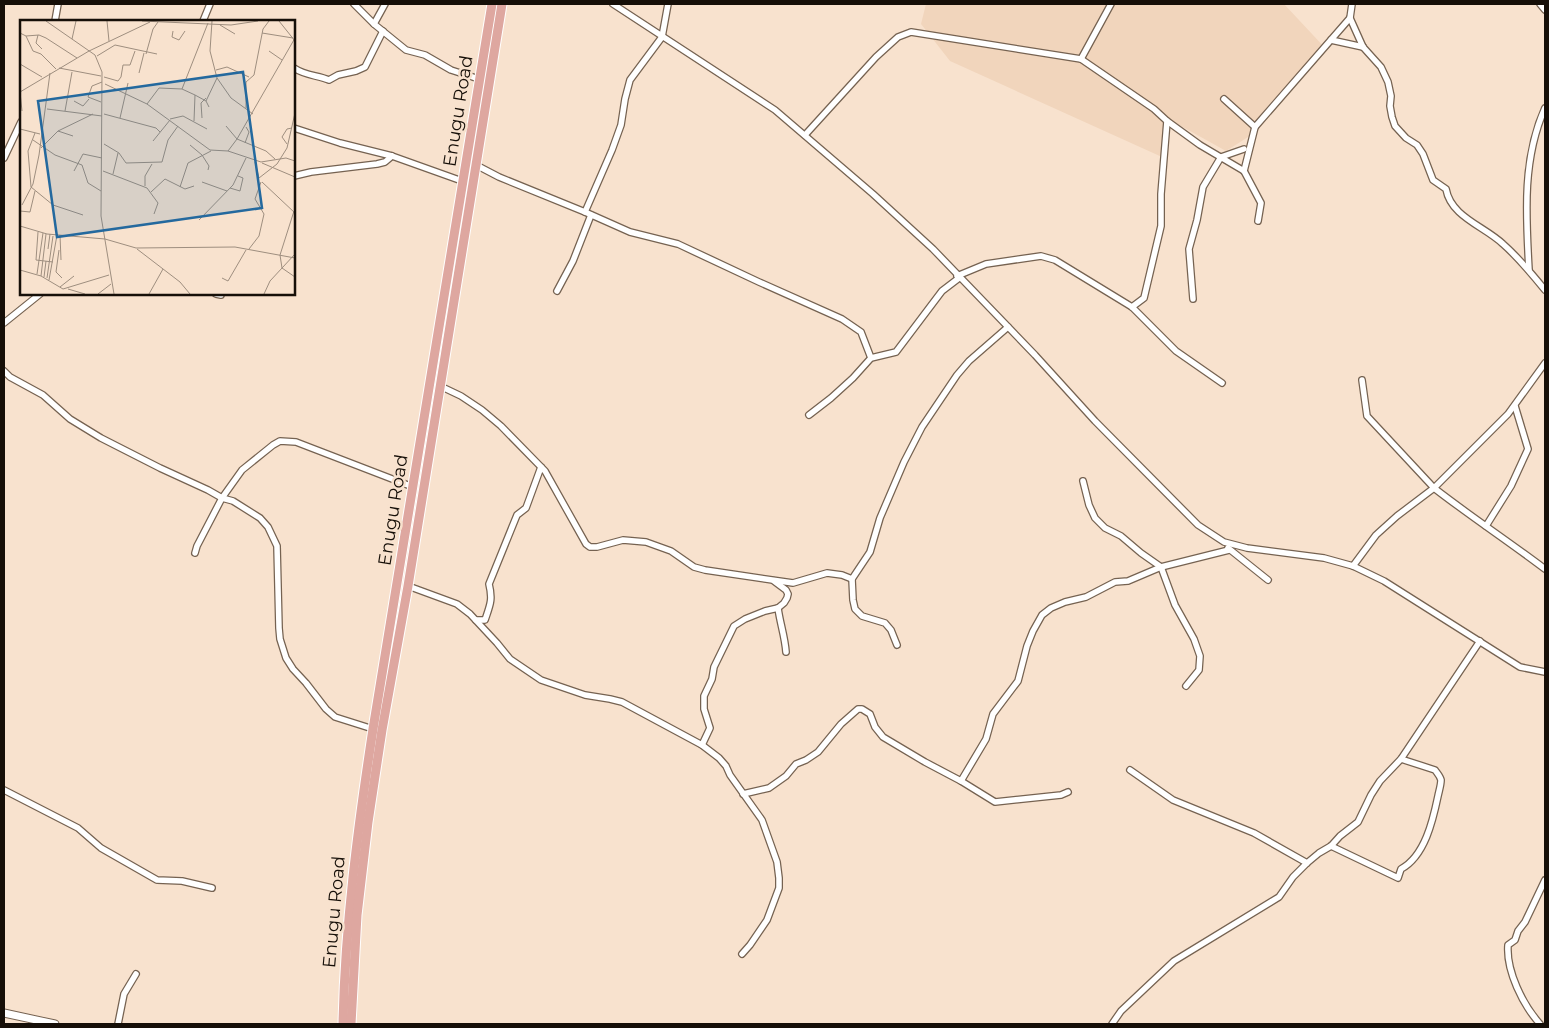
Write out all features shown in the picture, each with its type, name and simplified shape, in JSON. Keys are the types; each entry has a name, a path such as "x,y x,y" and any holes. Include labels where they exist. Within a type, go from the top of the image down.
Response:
{"main road":[{"name":"Enugu Road","path":"343,1024 349,915 359,821 492,4"},
{"path":"351,1024 357,915 368,822 502,4"}],"street":[{"path":"55,20 58,4"},
{"path":"203,20 210,4"},
{"path":"354,4 374,24 406,50 425,55 451,70 479,79"},
{"path":"374,24 385,4"},
{"path":"613,4 776,110 873,194 933,249 1095,422 1198,525 1224,542 1247,548 1324,558 1353,566 1384,580 1520,667 1545,672"},
{"path":"557,292 573,261 588,213 621,125 630,80 662,37 668,4"},
{"path":"1081,59 1110,4"},
{"path":"1244,171 1255,127 1350,18 1352,4"},
{"path":"1540,4 1545,10"},
{"path":"1350,18 1363,46 1381,67 1388,82 1391,96 1390,106 1395,126 1420,149 1434,180 1446,189 1447,196 1458,212 1497,239 1529,270 1545,290"},
{"path":"295,69 303,74 329,80 338,75 366,67 383,31"},
{"path":"805,135 876,57 898,37 912,32 1081,59 1154,109 1166,121 1200,145 1244,171 1261,203 1258,221"},
{"path":"1331,40 1363,46"},
{"path":"1224,99 1255,127"},
{"path":"1529,270 1526,213 1530,154 1545,108"},
{"path":"1132,307 1144,298 1161,226 1161,194 1166,121"},
{"path":"4,158 20,124"},
{"path":"295,128 340,144 392,156 462,180"},
{"path":"1193,299 1189,249 1203,186 1222,158 1244,148"},
{"path":"295,176 377,164 385,162 392,156"},
{"path":"476,165 499,177 630,232 678,244 842,319 861,332 871,358"},
{"path":"809,415 854,378 871,358 896,352 942,291 958,277 986,264 1041,256 1063,263 1132,307 1176,351 1222,383"},
{"path":"4,323 39,295"},
{"path":"897,645 891,630 885,623 862,616 855,609 852,600 852,579 870,552 880,518 904,462 922,427 969,360 1008,327"},
{"path":"1353,566 1376,535 1397,516 1434,488 1489,434 1515,406 1545,363"},
{"path":"4,370 10,376 43,395 70,419 101,438 222,498 233,501 260,518 274,537 276,546 279,628 283,648 290,664 326,710 335,717 373,729"},
{"path":"1362,380 1367,416 1434,488 1545,569"},
{"path":"440,386 482,410 541,466 586,544 590,547 597,548 623,540 646,542 671,551 694,567 705,570 793,583 827,573 842,575 852,579"},
{"path":"1486,526 1511,486 1528,449 1515,406"},
{"path":"195,553 222,498 242,470 280,441 296,442 413,487"},
{"path":"476,620 485,620 491,605 492,596 489,584 518,515 526,508 541,466"},
{"path":"1082,481 1089,505 1096,518 1105,528 1121,536 1140,553 1161,567 1175,605 1194,639 1200,656 1199,670 1186,686"},
{"path":"1224,542 1229,550 1268,580"},
{"path":"961,781 986,739 993,714 1018,682 1027,646 1042,615 1051,608 1086,597 1115,582 1128,581 1161,567 1229,550"},
{"path":"702,744 710,728 704,709 704,696 712,679 714,667 734,626 745,619 778,608 787,598 788,594 782,586 772,580"},
{"path":"408,586 457,604 476,620 510,659 541,680 585,695 622,702 702,744 719,758 762,820 776,862 779,878 779,888 767,920 742,954"},
{"path":"778,608 786,652"},
{"path":"1112,1024 1122,1011 1174,961 1279,897 1293,877 1307,863 1331,846 1358,822 1380,781 1401,759 1480,641"},
{"path":"1536,670 1545,677"},
{"path":"743,794 769,788 786,776 796,764 818,752 840,724 858,709 862,708 870,714 875,727 883,737 996,802 1061,795 1068,792"},
{"path":"1331,846 1398,878 1401,869 1420,850 1436,809 1441,781 1439,774 1434,770 1401,759"},
{"path":"1130,770 1173,800 1254,833 1307,863"},
{"path":"4,790 78,828 101,848 157,880 182,881 212,888"},
{"path":"1540,1024 1531,1013 1512,975 1507,955 1508,945 1515,940 1545,880"},
{"path":"118,1024 124,994 136,974"},
{"path":"4,1013 25,1021 55,1024"}],"shaded area":[{"path":"926,4 1284,4 1327,50 1256,132 1226,151 1172,121 1162,157 950,61 921,24"}]}
